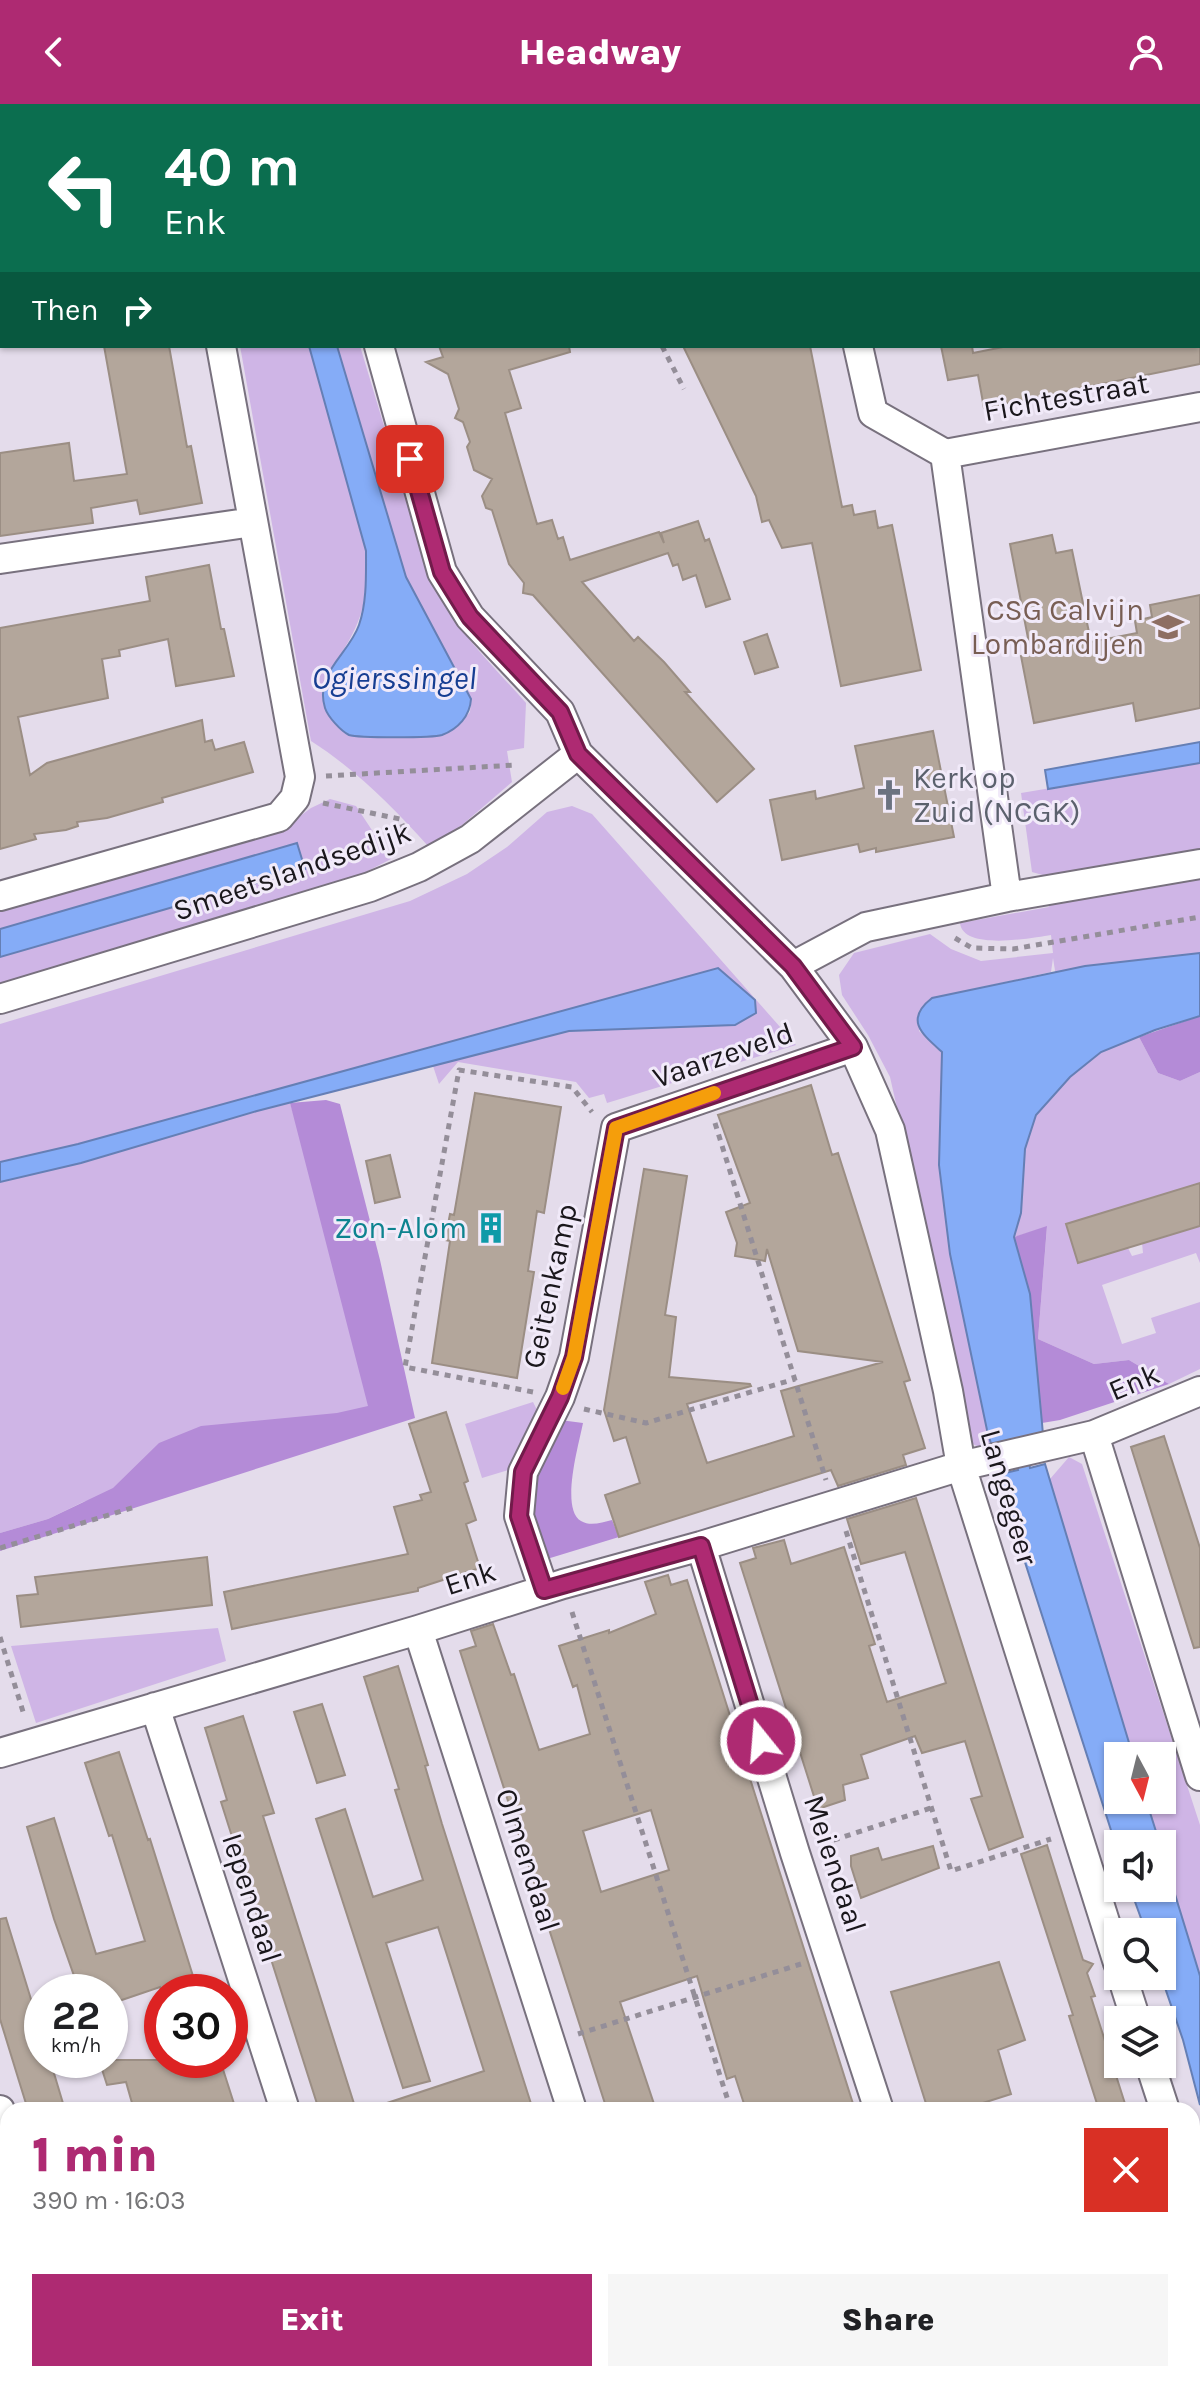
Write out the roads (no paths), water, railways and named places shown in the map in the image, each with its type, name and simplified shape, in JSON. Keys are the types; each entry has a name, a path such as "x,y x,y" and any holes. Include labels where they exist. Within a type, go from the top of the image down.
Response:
{"street":[{"path":"0,896 279,817 298,788 221,348"},
{"path":"380,348 442,572 470,617 560,712 578,754 793,966 853,1047"},
{"path":"858,348 873,413 945,454 1007,897"},
{"name":"Fichtestraat","path":"945,454 1200,407"},
{"path":"0,559 253,522"},
{"name":"Smeetslandsedijk","path":"0,999 370,887 419,867 470,839 578,754"},
{"path":"793,966 866,927 1007,897 1200,864"},
{"name":"Vaarzeveld","path":"616,1128 853,1047"},
{"name":"Langegeer","path":"853,1047 890,1130 948,1391 1104,1919"},
{"name":"Geitenkamp","path":"554,1587 519,1516 523,1472 558,1400 574,1357 616,1128"},
{"name":"Enk","path":"0,1753 970,1464 1094,1435 1200,1391"},
{"path":"1094,1435 1200,1776"},
{"name":"Meiendaal","path":"701,1546 795,1853 876,2102"},
{"name":"Olmendaal","path":"418,1630 569,2102"},
{"name":"Iependaal","path":"155,1707 282,2102"},
{"path":"1155,2078 1162,2102"}],"water":[{"name":"Ogierssingel","path":"310,348 338,348 406,577 471,699 462,721 442,735 349,735 335,723 325,708 324,684 328,674 354,635 362,616 366,551"},
{"path":"1200,742 1200,763 1048,789 1045,770"},
{"path":"297,843 305,869 0,957 0,929"},
{"path":"1200,953 1200,1016 1101,1052 1070,1077 1036,1115 1025,1149 1021,1213 1014,1237 1030,1294 1043,1435 1025,1439 1030,1468 1045,1464 1129,1742 1104,1742 1104,1808 997,1475 1018,1470 1012,1442 992,1447 987,1430 950,1254 939,1165 942,1052 923,1033 918,1020 919,1013 932,998 1085,966"},
{"path":"718,968 755,1000 756,1013 735,1025 569,1031 257,1111 81,1163 0,1182 0,1162 78,1144"},
{"path":"1106,1814 1150,1814 1156,1830 1111,1830"},
{"path":"1176,1898 1200,1976 1200,2102 1176,2020 1176,2006 1171,2006 1166,1990 1176,1990 1176,1918 1141,1918 1135,1902 1176,1902"}],"place":[{"name":"CSG Calvijn Lombardijen","path":"1168,627"},
{"name":"Kerk op Zuid (NCGK)","path":"889,795"},
{"name":"Zon-Alom","path":"491,1228"}]}
